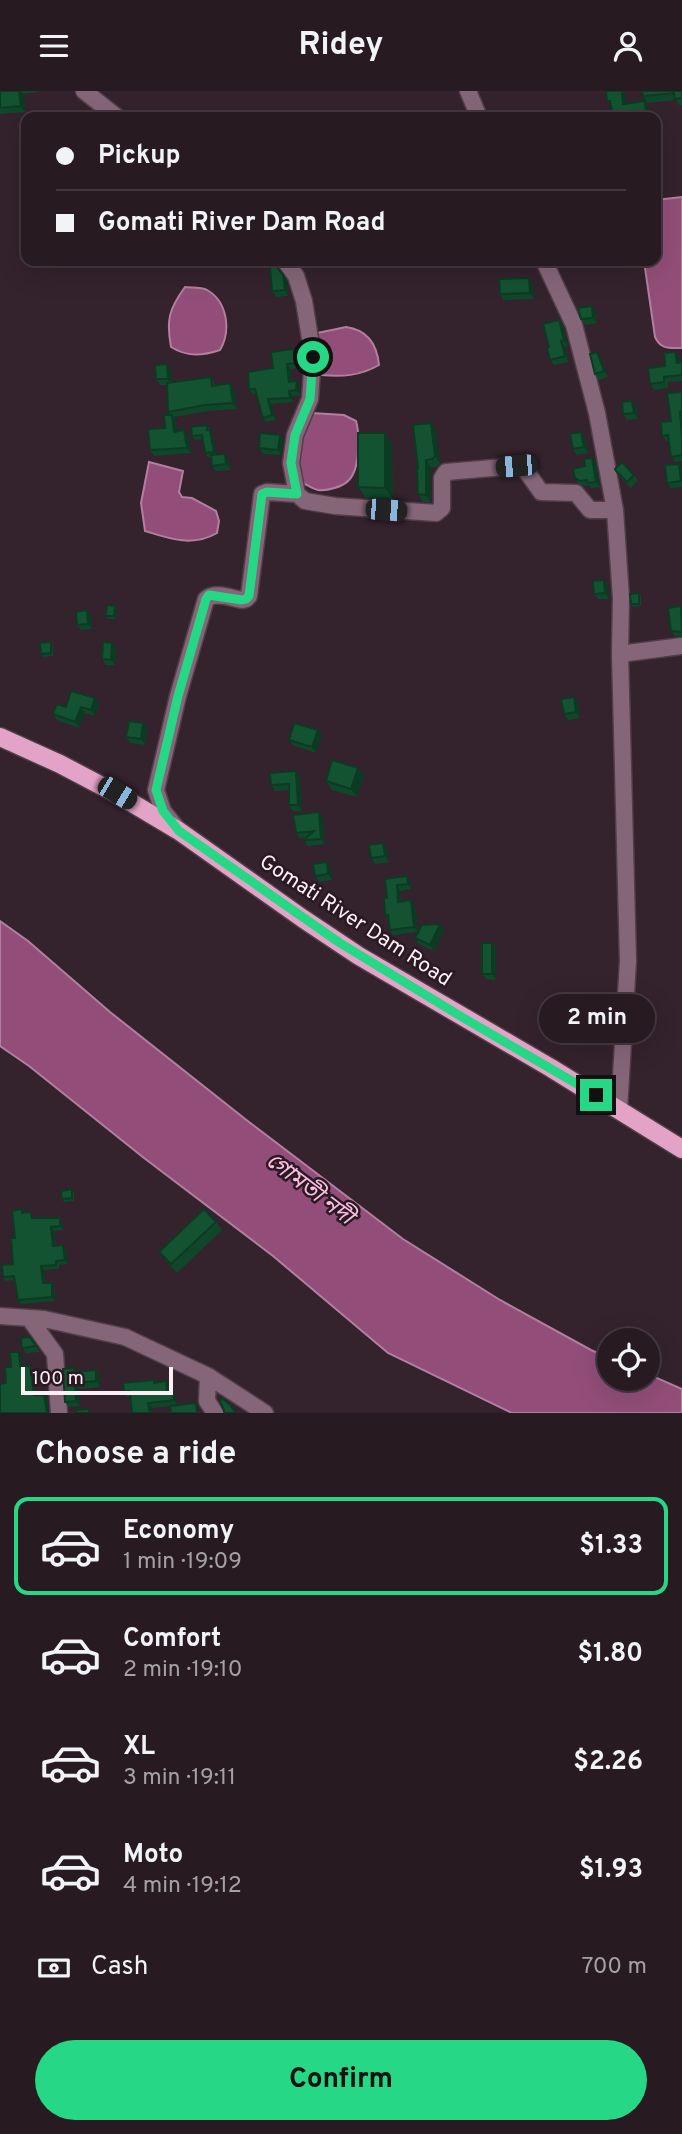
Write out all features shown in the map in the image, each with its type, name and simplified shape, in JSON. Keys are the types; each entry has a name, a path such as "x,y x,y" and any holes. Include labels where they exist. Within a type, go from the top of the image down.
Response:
{"main road":[{"name":"Gomati River Dam Road","path":"0,737 117,793 179,831 359,955 682,1149"}],"street":[{"path":"84,91 111,112"},
{"path":"468,91 477,112"},
{"path":"288,266 296,277 304,301 313,357 310,399 295,435 291,463 297,494"},
{"path":"546,266 574,325 597,413 615,510 621,598 628,961 619,1109"},
{"path":"179,831 163,811 156,790 178,696 206,599 209,595 242,600 249,596 262,494 297,494 305,501 335,506 436,513 442,508 442,478 446,472 516,466 524,468 541,492 576,493 590,510 615,510"},
{"path":"620,654 682,646"},
{"path":"0,1315 44,1319 125,1337 208,1376 265,1413"},
{"path":"29,1318 55,1353 59,1413"},
{"path":"208,1376 207,1401 215,1413"}],"water":[{"path":"682,197 682,348 663,346 655,337 645,266 661,266 661,199"},
{"path":"185,287 207,290 214,295 223,309 226,334 220,350 195,355 171,347 170,315"},
{"path":"346,327 360,331 370,339 379,365 351,375 321,375 316,363 317,333"},
{"path":"312,413 344,415 356,421 358,443 353,475 343,485 335,488 318,490 308,486 303,483 296,467 299,430"},
{"path":"149,462 183,471 179,492 182,497 192,498 216,511 219,521 217,533 190,541 145,531 141,503"},
{"name":"গোমতী নদী","path":"0,921 249,1122 403,1239 500,1300 597,1353 597,1391 660,1391 660,1379 682,1389 682,1413 512,1413 388,1353 273,1256 0,1046"}],"building":[{"path":"0,91 19,91 21,106 0,108"},
{"path":"606,91 622,91 623,104 645,101 646,112 612,112 610,101 607,101"},
{"path":"642,91 682,91 682,98 675,99 674,93 643,96"},
{"path":"270,266 276,266 283,275 285,290 272,291"},
{"path":"529,278 530,293 500,294 499,279"},
{"path":"592,306 593,318 581,319 578,308"},
{"path":"559,320 565,356 550,360 543,324"},
{"path":"293,349 296,363 287,364 289,382 297,381 296,390 289,391 290,398 268,399 272,415 263,418 255,389 249,389 248,372 273,368 271,352"},
{"path":"597,352 604,371 595,374 590,354"},
{"path":"675,352 677,363 682,362 682,375 664,377 664,382 650,384 648,368 665,366 664,353"},
{"path":"167,364 168,379 156,379 155,365"},
{"path":"211,377 212,386 230,383 233,403 168,412 167,383"},
{"path":"682,392 682,455 671,457 668,435 662,436 661,422 671,421 667,393"},
{"path":"632,401 634,413 623,414 622,402"},
{"path":"164,415 172,415 174,432 184,430 187,448 150,450 148,429 165,428"},
{"path":"431,423 435,456 426,460 426,495 418,494 413,425"},
{"path":"207,425 214,452 205,453 202,435 192,436 191,427"},
{"path":"581,432 584,447 573,449 570,434"},
{"path":"260,433 280,435 278,450 259,448"},
{"path":"358,433 385,433 385,488 358,487"},
{"path":"225,454 226,464 212,466 211,455"},
{"path":"592,458 596,482 588,483 587,480 580,481 575,478 573,469 585,466 584,459"},
{"path":"622,462 634,475 627,482 615,469"},
{"path":"679,464 681,481 667,483 665,465"},
{"path":"604,580 605,593 594,594 593,581"},
{"path":"639,593 639,604 631,604 630,594"},
{"path":"107,605 115,606 114,616 106,616"},
{"path":"681,606 682,632 671,631 668,608"},
{"path":"87,610 88,624 77,625 76,612"},
{"path":"51,642 51,653 41,654 40,643"},
{"path":"103,642 112,643 111,660 102,659"},
{"path":"71,691 95,698 91,710 81,707 75,722 53,714 57,704 66,707"},
{"path":"574,697 576,712 564,714 561,699"},
{"path":"129,721 143,723 141,739 126,737"},
{"path":"294,723 318,730 312,747 289,740"},
{"path":"332,760 358,768 351,789 326,781"},
{"path":"296,771 298,805 289,805 289,784 271,785 270,773"},
{"path":"319,812 321,839 304,840 314,831 296,833 293,815"},
{"path":"383,843 385,856 371,858 369,845"},
{"path":"327,862 328,874 315,876 313,864"},
{"path":"407,876 408,884 397,885 398,902 411,900 414,927 390,930 388,915 385,915 385,879"},
{"path":"440,924 430,945 415,938 422,925"},
{"path":"482,943 492,943 492,974 482,974"},
{"path":"72,1189 72,1198 62,1199 61,1191"},
{"path":"22,1209 22,1213 31,1212 32,1218 60,1218 60,1226 51,1227 53,1246 63,1245 65,1260 56,1261 56,1265 41,1266 43,1283 52,1283 52,1297 18,1300 14,1276 3,1277 2,1265 13,1264 11,1238 15,1238 12,1211"},
{"path":"204,1209 216,1222 171,1264 159,1252"},
{"path":"30,1337 36,1346 22,1348 21,1338"},
{"path":"10,1352 19,1352 20,1366 30,1366 34,1395 44,1395 47,1413 0,1413 0,1384 6,1383 5,1367 11,1367"},
{"path":"74,1368 74,1372 96,1370 96,1381 75,1383 76,1401 65,1402 63,1369"},
{"path":"154,1380 154,1383 166,1381 167,1393 173,1392 174,1400 148,1403 150,1413 132,1413 130,1391 124,1392 123,1383"},
{"path":"222,1398 236,1413 225,1413 220,1401"},
{"path":"196,1403 197,1413 171,1413 170,1406"},
{"path":"89,1409 89,1413 76,1413 76,1410"}],"route":[{"path":"313,357 310,399 295,435 291,463 297,494 262,494 249,596 242,600 209,595 206,599 166,744 156,790 158,801 179,831 302,918 359,955 596,1095"}]}
